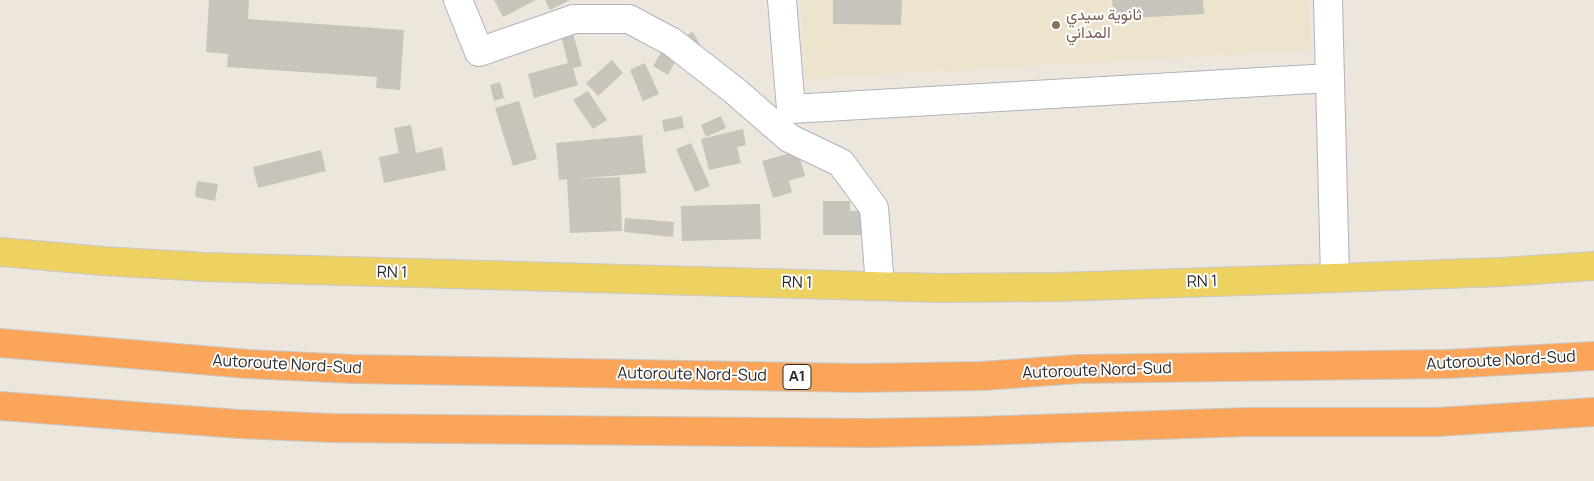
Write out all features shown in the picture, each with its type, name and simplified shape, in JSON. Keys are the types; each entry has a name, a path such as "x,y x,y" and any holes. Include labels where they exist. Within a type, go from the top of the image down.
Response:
{"highway":[{"name":"Autoroute Nord-Sud","path":"0,344 248,364 353,369 858,378 982,376 1079,369 1447,364 1594,356"},
{"path":"0,406 240,424 332,428 861,433 1248,422 1438,422 1594,412"}],"main road":[{"name":"RN 1","path":"0,252 103,261 215,267 939,288 1058,287 1334,278 1501,272 1594,266"}],"street":[{"path":"458,0 479,52 574,19 629,19 672,42 735,91 789,138 841,163 874,208 880,286"},
{"path":"782,0 791,109 1330,78"},
{"path":"1328,0 1334,278"}],"shaded area":[{"name":"ثانوية سيدي المداني","path":"800,0 1309,0 1312,50 804,79"}],"building":[{"path":"209,0 249,0 248,19 404,30 400,90 376,88 377,77 227,67 228,54 206,52"},
{"path":"494,0 536,0 503,17"},
{"path":"545,0 570,0 550,10"},
{"path":"833,0 902,0 901,25 833,24"},
{"path":"1112,0 1203,0 1204,14 1114,19"},
{"path":"693,32 704,52 683,37"},
{"path":"573,33 582,66 573,68 578,85 534,98 528,74 568,63 561,36"},
{"path":"663,49 678,57 668,75 653,66"},
{"path":"612,60 623,73 598,96 586,83"},
{"path":"645,63 659,94 643,101 630,70"},
{"path":"500,82 504,98 494,101 490,85"},
{"path":"588,91 607,120 593,129 573,100"},
{"path":"519,101 537,159 513,166 495,108"},
{"path":"682,116 684,128 664,132 662,120"},
{"path":"721,116 726,128 706,137 701,125"},
{"path":"411,125 416,153 442,147 446,170 384,183 379,157 399,153 394,128"},
{"path":"743,129 746,145 737,147 741,163 709,170 701,139"},
{"path":"642,135 646,173 575,179 620,177 622,231 570,233 567,179 559,180 556,143"},
{"path":"691,143 710,186 695,192 676,149"},
{"path":"321,150 326,171 258,188 253,167"},
{"path":"798,151 805,176 789,181 792,192 773,198 762,161"},
{"path":"197,181 218,184 215,201 195,197"},
{"path":"823,201 850,201 850,211 868,211 868,235 823,235"},
{"path":"760,204 761,239 682,241 681,206"},
{"path":"625,218 674,222 673,237 624,232"}],"place":[{"name":"ثانوية سيدي المداني","path":"1056,25"}]}
